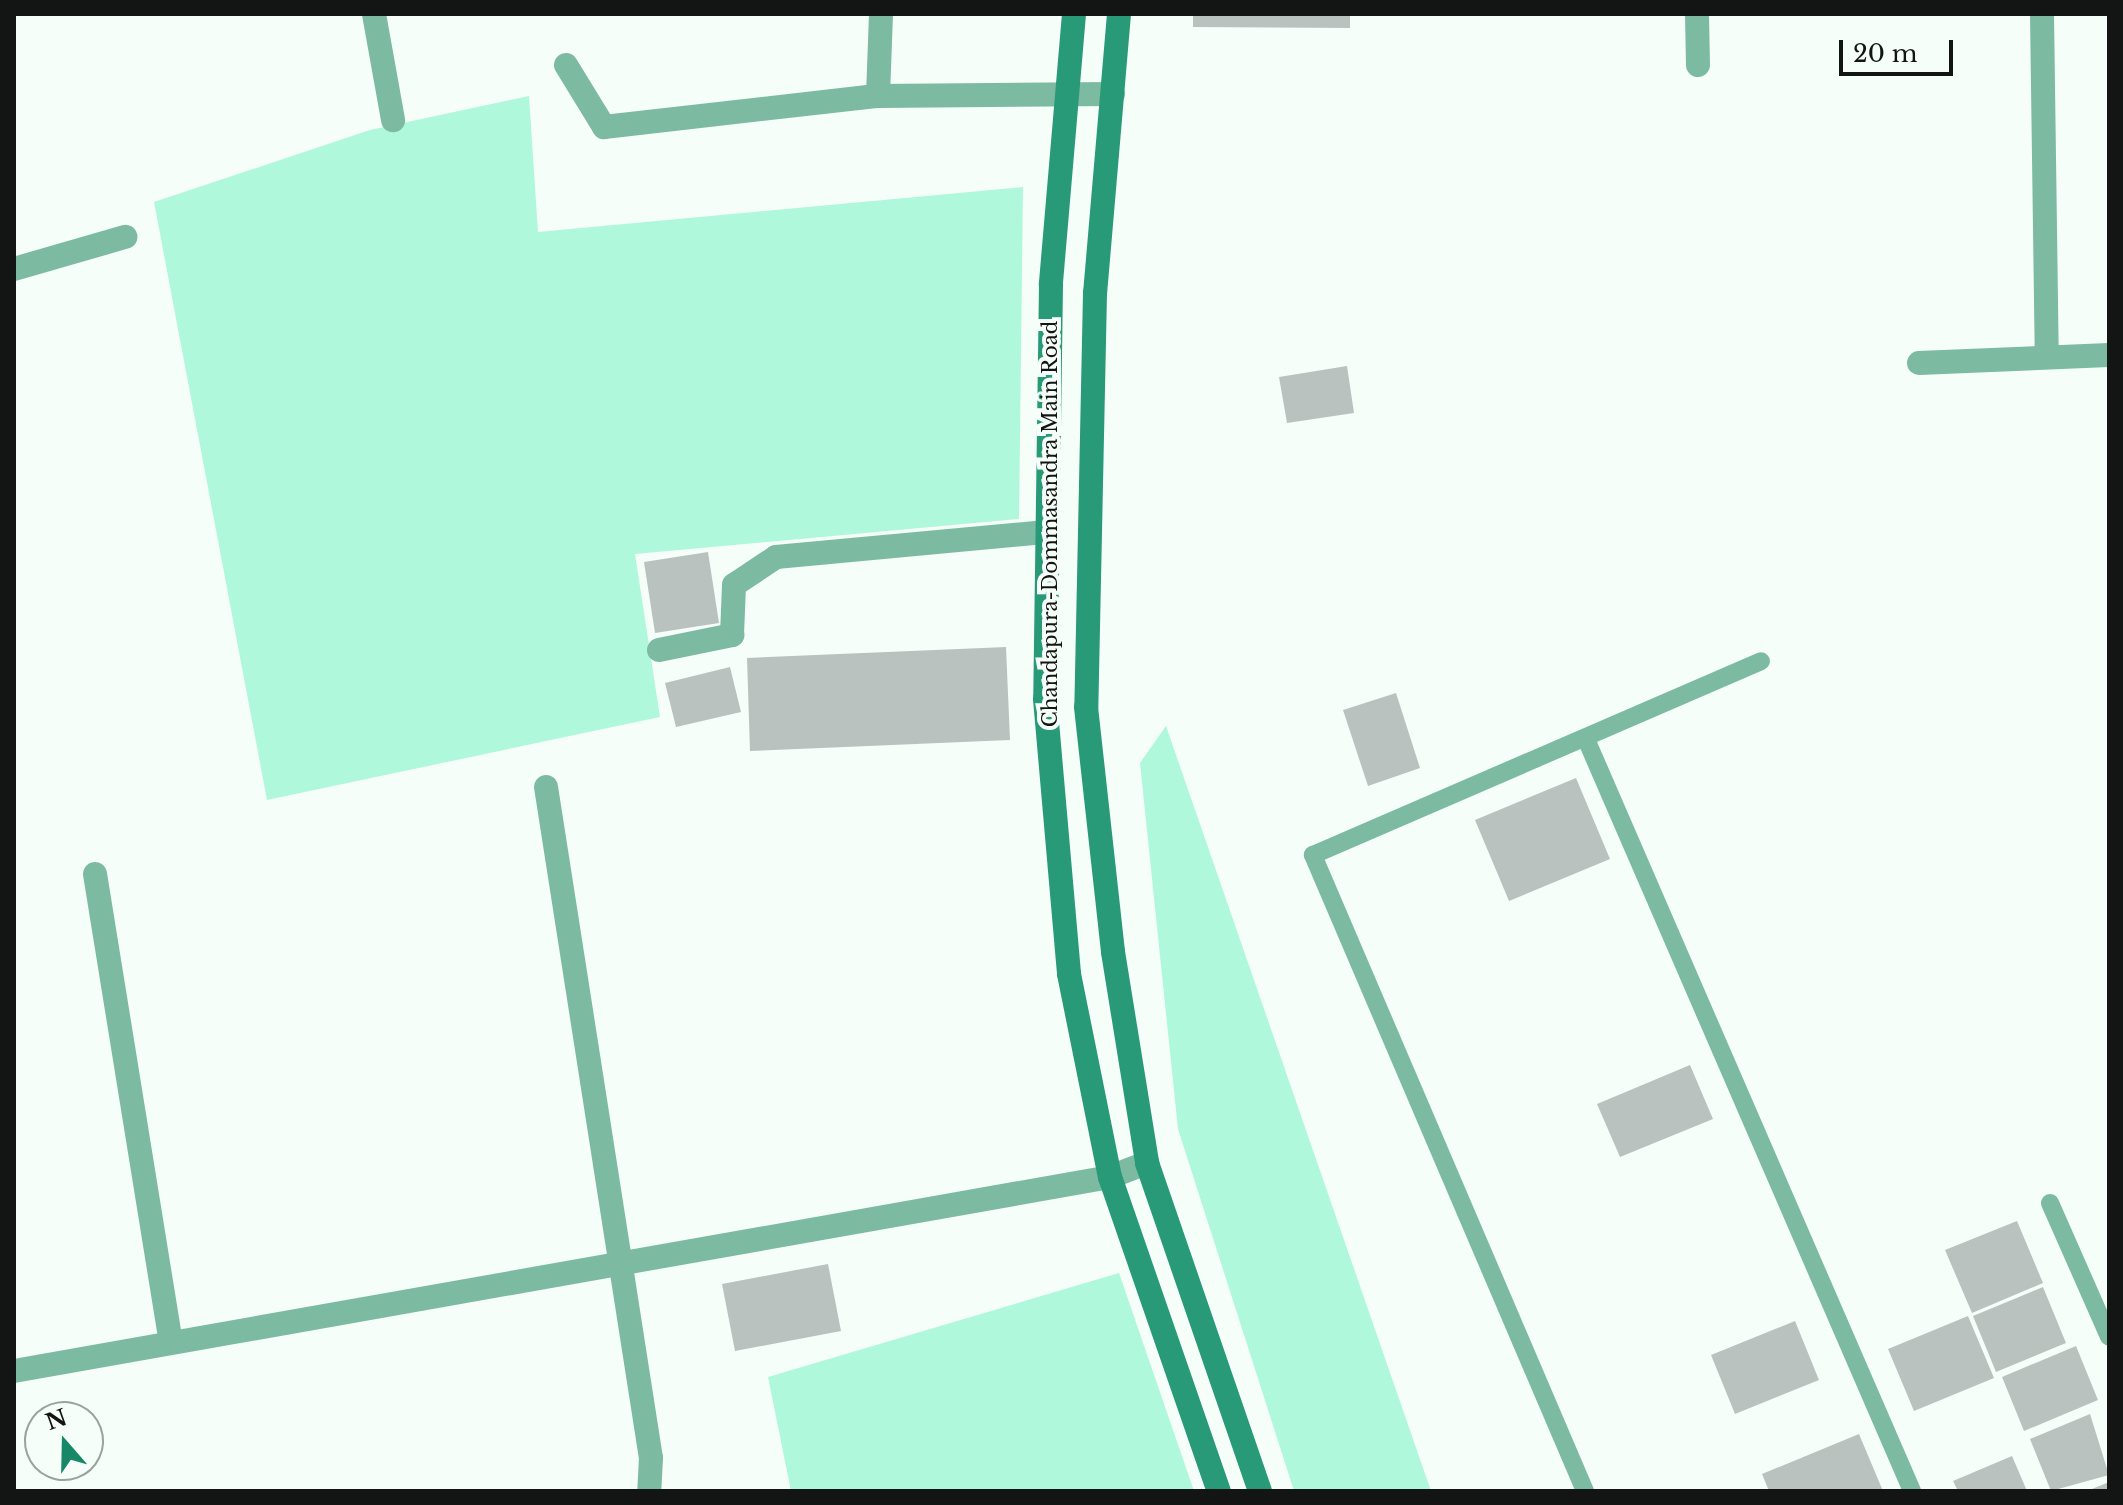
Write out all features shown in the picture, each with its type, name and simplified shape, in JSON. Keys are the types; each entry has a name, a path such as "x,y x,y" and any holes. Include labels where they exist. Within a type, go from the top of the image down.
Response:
{"main road":[{"name":"Chandapura-Dommasandra Main Road","path":"1074,14 1051,285 1045,699 1069,974 1110,1177 1219,1491"},
{"name":"Chandapura-Dommasandra Main Road","path":"1119,14 1095,293 1086,707 1113,952 1147,1163 1260,1491"}],"street":[{"path":"374,14 393,120"},
{"path":"878,96 881,14"},
{"path":"1697,14 1698,65"},
{"path":"2042,14 2047,357"},
{"path":"566,65 604,127 878,96 1113,94"},
{"path":"14,269 125,237"},
{"path":"1919,363 2109,355"},
{"path":"659,650 732,635 734,585 776,557 1047,532"},
{"path":"546,787 651,1458 649,1491"},
{"path":"95,874 171,1342"},
{"path":"14,1371 1110,1177 1147,1163"}],"lane":[{"path":"1585,1491 1313,855 1761,661"},
{"path":"1586,739 1912,1491"},
{"path":"2050,1203 2109,1337"}],"green space":[{"path":"529,96 538,232 1023,187 1019,519 635,554 660,717 267,800 154,202 370,130"},
{"path":"1166,726 1431,1491 1294,1491 1178,1129 1140,763"},
{"path":"1119,1273 1194,1491 791,1491 768,1377"}],"building":[{"path":"1193,14 1350,14 1350,28 1193,27"},
{"path":"1347,366 1354,413 1287,423 1279,377"},
{"path":"708,552 719,623 655,633 644,562"},
{"path":"1006,647 1010,740 750,751 747,658"},
{"path":"730,667 741,712 676,727 665,683"},
{"path":"1396,693 1420,768 1368,786 1343,710"},
{"path":"1576,778 1610,859 1509,901 1475,820"},
{"path":"1690,1065 1713,1119 1620,1157 1597,1104"},
{"path":"2017,1221 2043,1283 1972,1313 1945,1250"},
{"path":"828,1264 841,1331 735,1351 722,1284"},
{"path":"2043,1287 2066,1343 1996,1372 1973,1316"},
{"path":"1968,1316 1994,1378 1914,1411 1888,1349"},
{"path":"1795,1321 1819,1380 1735,1414 1711,1355"},
{"path":"2076,1346 2098,1400 2024,1431 2002,1377"},
{"path":"2090,1414 2109,1475 2051,1491 2030,1439"},
{"path":"1859,1434 1883,1491 1769,1491 1762,1474"},
{"path":"2012,1456 2027,1491 1958,1491 1953,1481"},
{"path":"2109,1482 2109,1491 2087,1491"}]}
